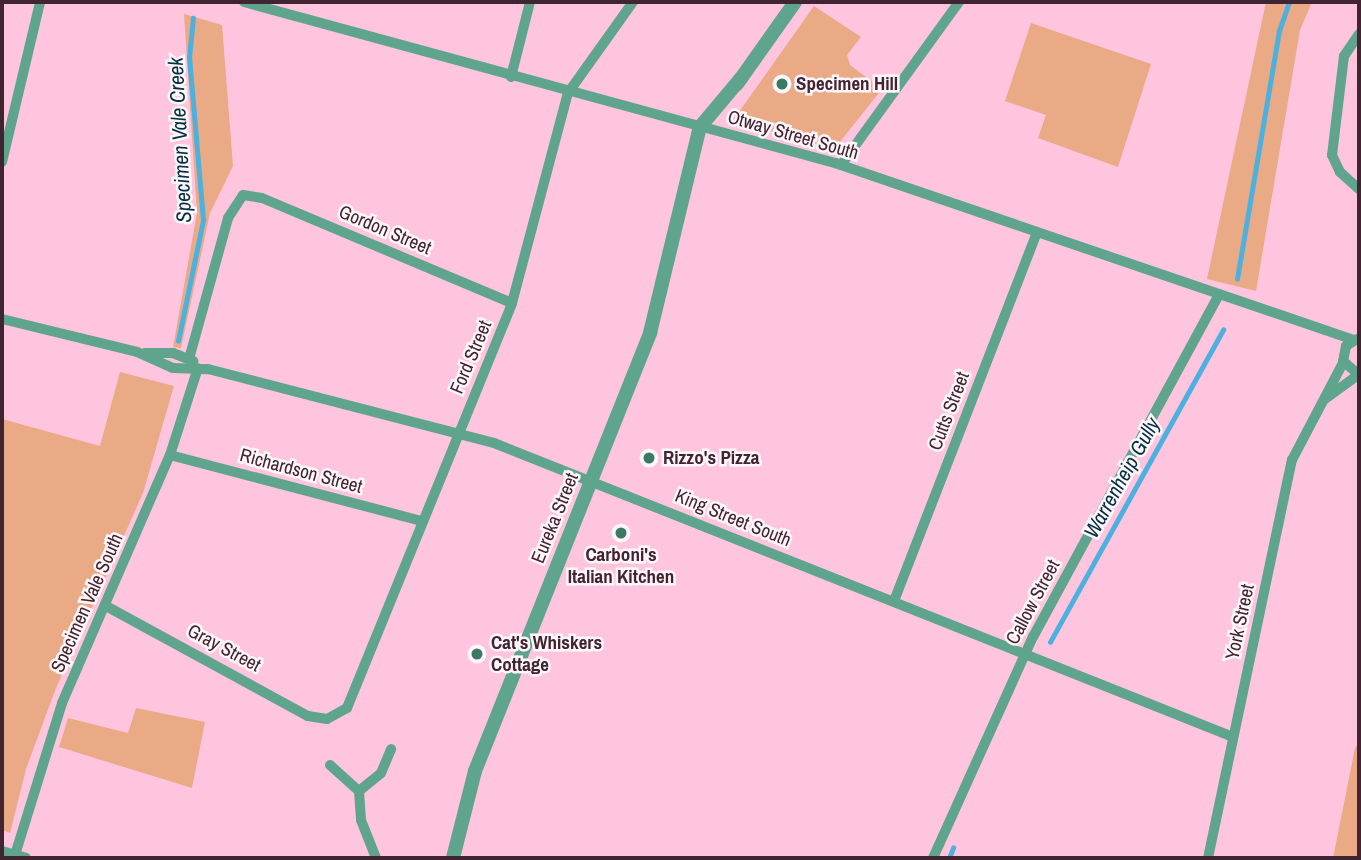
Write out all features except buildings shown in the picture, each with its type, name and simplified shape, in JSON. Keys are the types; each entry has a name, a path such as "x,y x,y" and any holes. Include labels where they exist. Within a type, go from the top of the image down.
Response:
{"street":[{"path":"2,162 40,2"},
{"name":"Otway Street South","path":"244,2 568,93 841,165 1322,332 1357,339"},
{"path":"511,77 530,2"},
{"name":"Ford Street","path":"327,719 351,702 512,303 568,93 633,2"},
{"name":"Eureka Street","path":"453,858 475,771 650,333 704,128 795,2"},
{"path":"841,165 959,2"},
{"path":"1359,34 1344,56 1332,155 1340,172 1359,189"},
{"name":"Gordon Street","path":"189,359 228,218 243,195 262,198 512,303"},
{"name":"Cutts Street","path":"894,601 1037,233"},
{"name":"Callow Street","path":"933,858 1026,654 1218,296"},
{"name":"King Street South","path":"2,319 137,352 189,359 203,369"},
{"name":"Otway Street South","path":"1322,332 1359,375"},
{"name":"York Street","path":"1208,858 1294,451 1343,358 1357,339"},
{"name":"King Street South","path":"137,352 171,368 203,369 459,431 591,480 1233,737"},
{"name":"Specimen Vale South","path":"20,857 62,703 170,455 203,369"},
{"name":"York Street","path":"1323,400 1359,375"},
{"name":"Richardson Street","path":"170,455 422,521"},
{"name":"Gray Street","path":"106,606 295,709 327,719"},
{"path":"359,791 379,775 391,749"},
{"path":"330,765 359,791 361,820 376,858"},
{"path":"2,851 20,857"}],"shaded area":[{"path":"1266,2 1312,2 1300,30 1256,291 1207,279"},
{"path":"814,6 861,37 847,55 850,65 882,89 832,152 734,119"},
{"path":"184,14 222,25 233,166 210,213 181,348 173,347 197,213"},
{"path":"1031,23 1151,64 1118,167 1038,138 1046,115 1005,101"},
{"path":"120,372 174,386 143,493 56,688 26,769 10,833 2,830 2,419 100,446"},
{"path":"136,708 205,722 192,788 59,747 68,718 128,733"},
{"path":"1359,742 1359,858 1333,858 1355,748"}],"waterway":[{"name":"Warrenheip Gully","path":"1237,279 1279,31 1289,2"},
{"name":"Specimen Vale Creek","path":"178,341 203,220 189,58 193,18"},
{"name":"Warrenheip Gully","path":"1050,642 1223,330"},
{"name":"Warrenheip Gully","path":"949,858 953,848"}],"place":[{"name":"Specimen Hill","path":"782,84"},
{"name":"Rizzo's Pizza","path":"649,458"},
{"name":"Carboni's Italian Kitchen","path":"621,533"},
{"name":"Cat's Whiskers Cottage","path":"477,654"}]}
